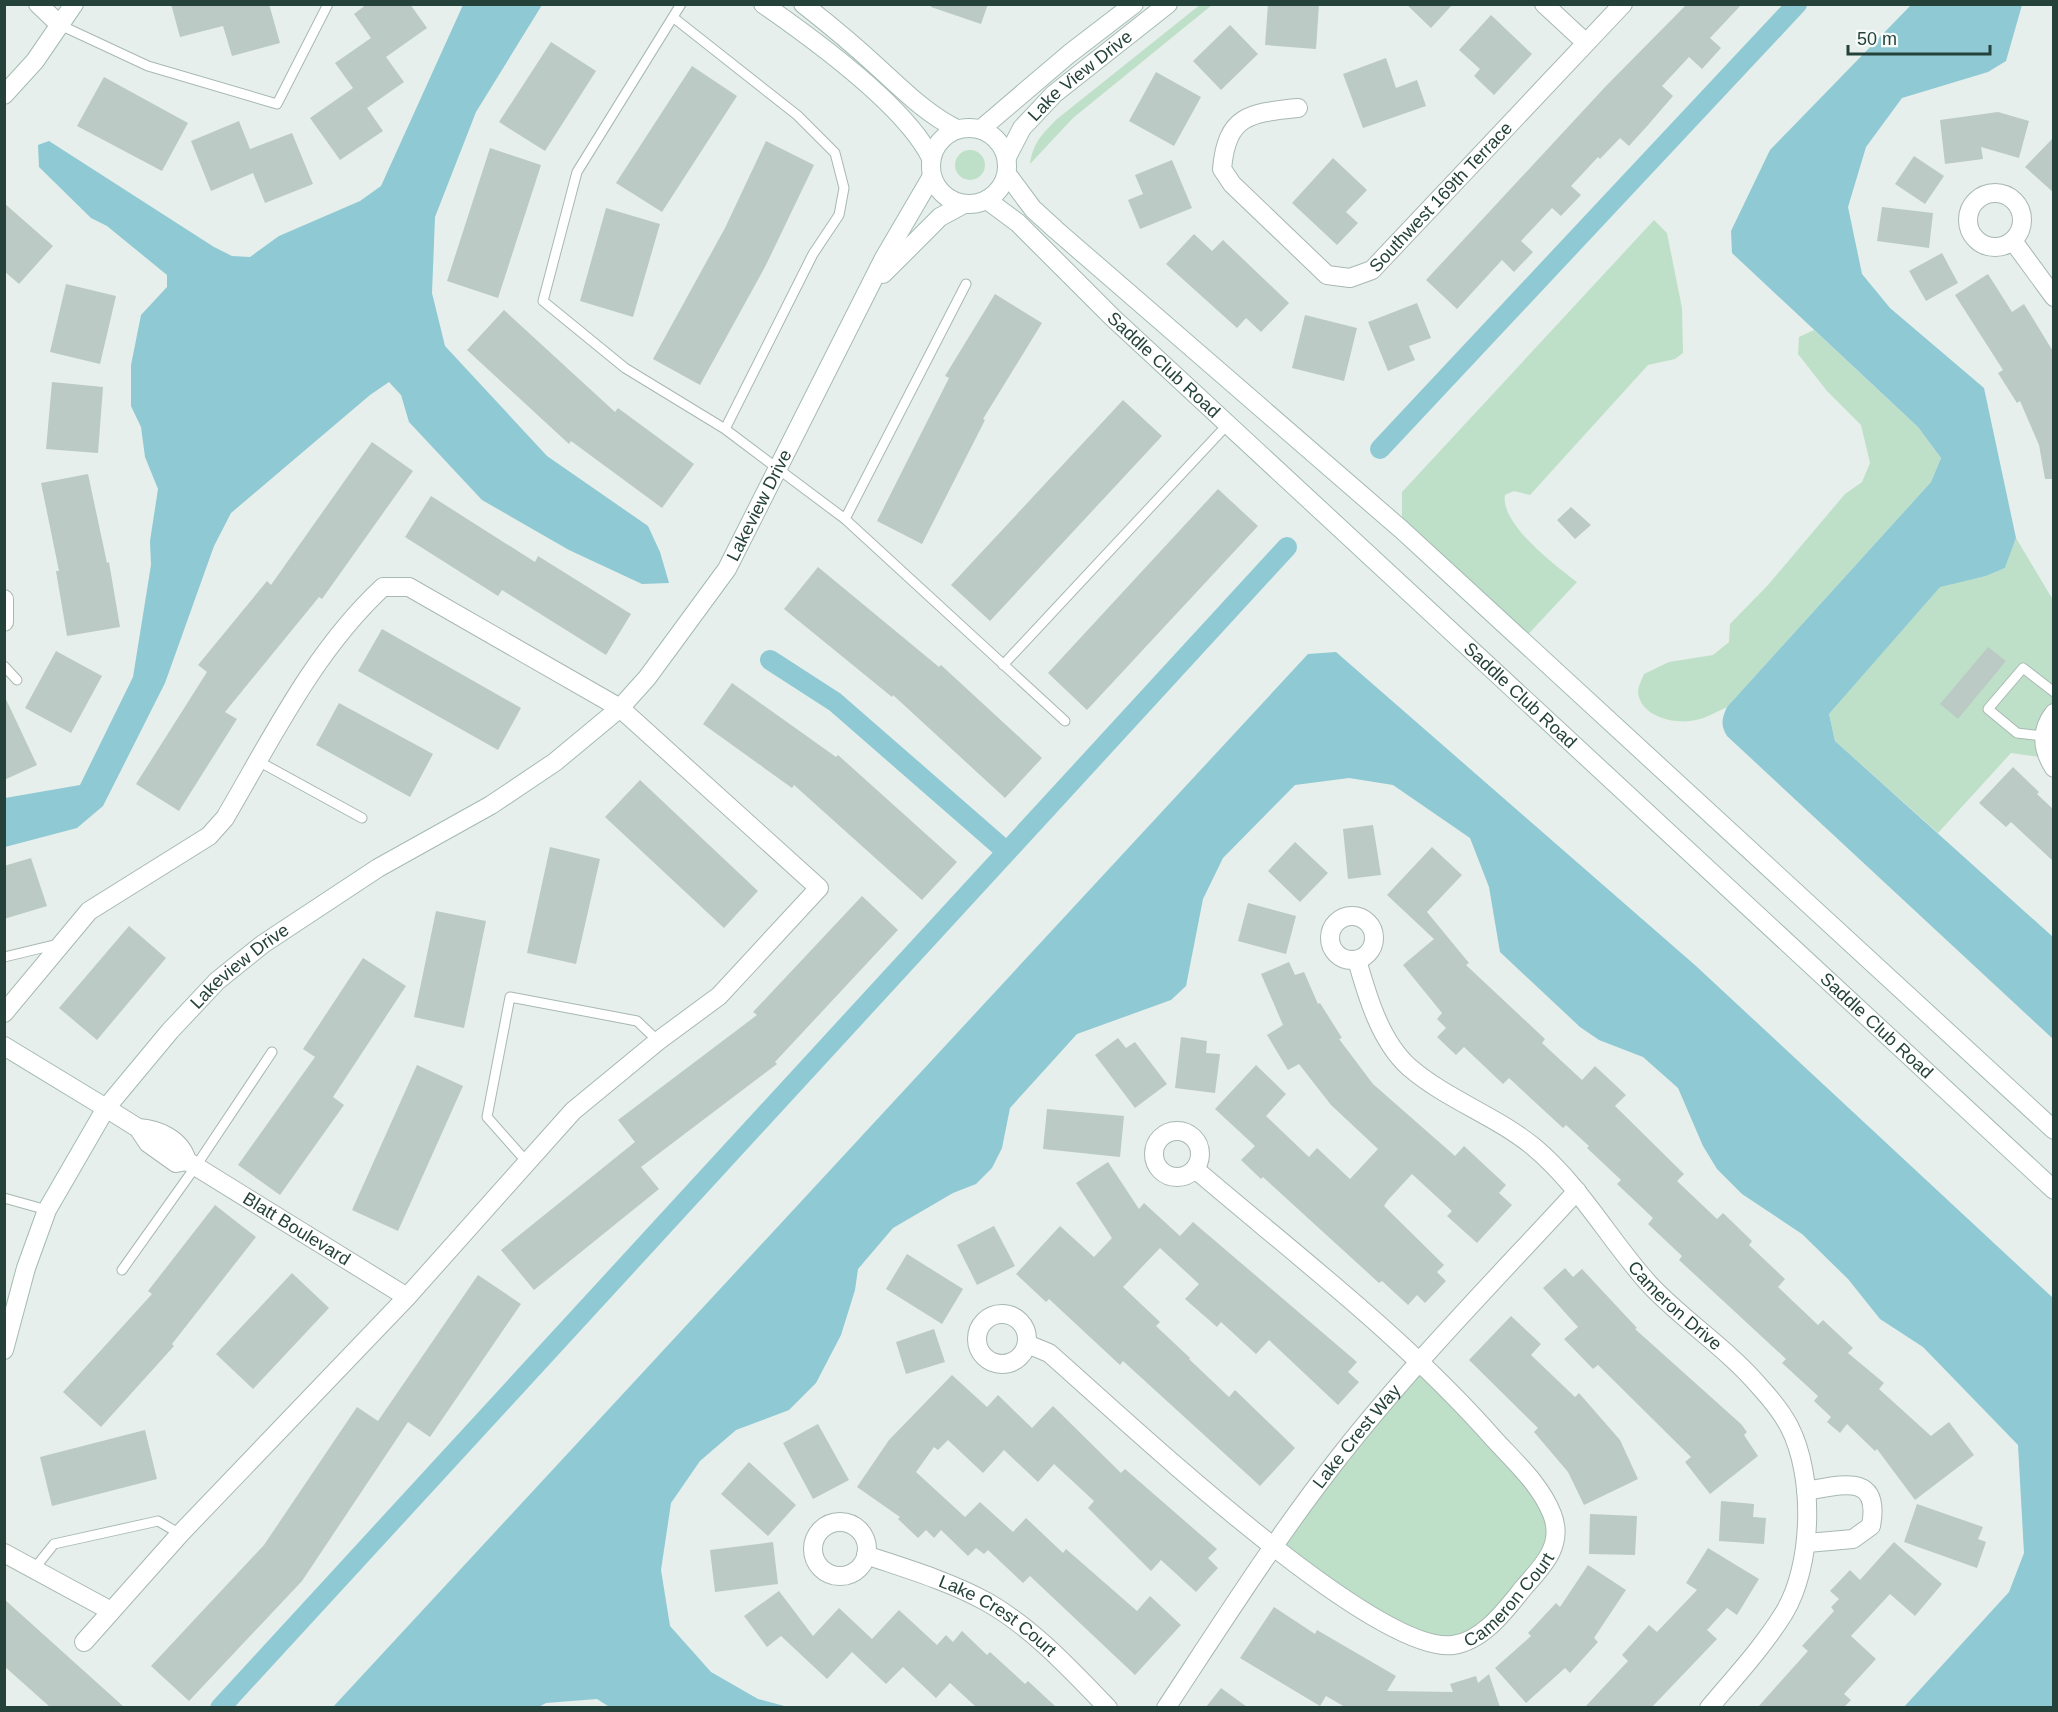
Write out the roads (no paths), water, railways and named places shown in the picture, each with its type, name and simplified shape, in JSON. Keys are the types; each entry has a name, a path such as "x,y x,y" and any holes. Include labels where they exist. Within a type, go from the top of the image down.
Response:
{"street":[{"path":"38,4 60,25"},
{"path":"4,95 34,61 74,4"},
{"path":"763,4 832,56 876,94 916,134 944,194 964,204 987,200 996,194 1007,165 1001,145 992,135 981,129 957,129 940,121 803,4"},
{"name":"Lake View Drive","path":"981,129 1069,54 1134,4"},
{"name":"Lake View Drive","path":"1007,165 1022,128 1054,94 1168,4"},
{"path":"1544,4 1585,42"},
{"name":"Southwest 169th Terrace","path":"1298,108 1262,112 1241,122 1228,135 1222,169 1232,184 1327,274 1350,278 1372,270 1623,4"},
{"path":"932,167 936,145 945,135 957,129"},
{"name":"Saddle Club Road","path":"1007,165 1033,209 1402,530 2054,1130"},
{"name":"Lakeview Drive","path":"4,1350 26,1268 47,1210 106,1108 170,1031 217,981 263,944 378,868 509,793 555,762 620,708 647,678 727,569 897,234 914,210 932,167"},
{"name":"Saddle Club Road","path":"987,200 1018,223 1112,317 2054,1190"},
{"name":"Lakeview Drive","path":"873,284 940,217 964,204"},
{"path":"2013,241 2054,297"},
{"path":"4,1013 89,911 208,836 225,818 315,665 359,609 383,587 409,587 620,708 819,888 719,996 658,1041 573,1112 526,1161 407,1298 180,1534 84,1642"},
{"path":"4,600 4,622"},
{"path":"2054,713 2043,736 2047,758 2054,768"},
{"name":"Cameron Drive","path":"1357,960 1366,994 1392,1047 1408,1066 1527,1142 1550,1162 1577,1191 1650,1285 1759,1386 1789,1426 1806,1491 1807,1543 1785,1611 1748,1662 1709,1707"},
{"name":"Blatt Boulevard","path":"4,1046 138,1128 148,1143 176,1162 191,1163 407,1298"},
{"name":"Cameron Court","path":"1027,1344 1049,1353 1273,1548 1334,1592 1393,1627 1434,1645 1456,1645 1479,1634 1500,1616 1548,1560 1556,1542 1553,1517 1540,1491 1469,1410 1421,1361 1195,1169"},
{"name":"Lake Crest Way","path":"1166,1707 1273,1548 1340,1456 1421,1361 1577,1191"},
{"path":"1806,1491 1852,1484 1866,1491 1875,1506 1871,1526 1853,1539 1807,1543"},
{"path":"4,1553 111,1611"},
{"name":"Lake Crest Court","path":"866,1555 935,1579 987,1602 1042,1643 1108,1707"}],"lane":[{"path":"60,25 148,66 277,104 328,4"},
{"path":"681,4 577,172 543,302 625,368 725,429 845,519 1065,721"},
{"path":"674,18 797,115 835,153 844,188 839,215 813,254 725,429"},
{"path":"845,519 966,284"},
{"path":"1004,665 1228,424"},
{"path":"4,666 17,680"},
{"path":"2043,736 2017,733 1988,709 2023,668 2054,692"},
{"path":"258,761 362,818"},
{"path":"4,957 63,943"},
{"path":"526,1161 487,1117 510,997 637,1021 658,1041"},
{"path":"122,1270 191,1163 272,1052"},
{"path":"4,1198 47,1210"},
{"path":"34,1569 54,1544 158,1521 180,1534"}],"water":[{"path":"1912,4 2022,5 2006,61 1988,72 1902,98 1866,147 1848,207 1862,274 1890,308 1984,388 2016,538 2005,568 1986,576 1940,587 1829,714 1835,741 2053,937 2053,1039 1727,736 1723,725 1727,707 1931,482 1941,458 1918,427 1732,253 1731,231 1770,150"},
{"path":"463,5 542,5 476,112 435,217 432,293 445,346 547,456 648,526 660,552 669,583 642,584 569,550 482,500 409,422 401,395 389,382 370,395 231,513 214,546 165,683 103,806 77,828 5,847 5,798 80,785 133,677 151,565 150,541 158,489 145,457 141,427 131,406 131,365 141,315 167,287 167,275 107,226 91,218 39,167 38,145 49,141 214,247 232,256 250,257 279,236 360,201 381,186"},
{"path":"1336,652 1696,966 2053,1298 2053,1707 1904,1707 2009,1592 2024,1553 2018,1445 1923,1347 1880,1319 1848,1279 1802,1234 1742,1194 1717,1169 1703,1146 1678,1088 1643,1057 1599,1040 1580,1027 1500,952 1489,887 1470,838 1393,785 1349,778 1295,785 1223,858 1203,899 1186,986 1171,1000 1077,1034 1010,1108 1002,1148 992,1168 976,1184 953,1193 893,1228 858,1269 855,1290 841,1335 816,1383 789,1410 736,1430 700,1461 671,1503 661,1570 670,1626 711,1672 758,1699 788,1707 611,1708 597,1699 546,1703 537,1708 333,1707 1308,654"}],"waterway":[{"path":"1380,449 1797,4"},
{"path":"220,1708 1287,547"},
{"path":"770,660 835,702 1007,852"}]}
